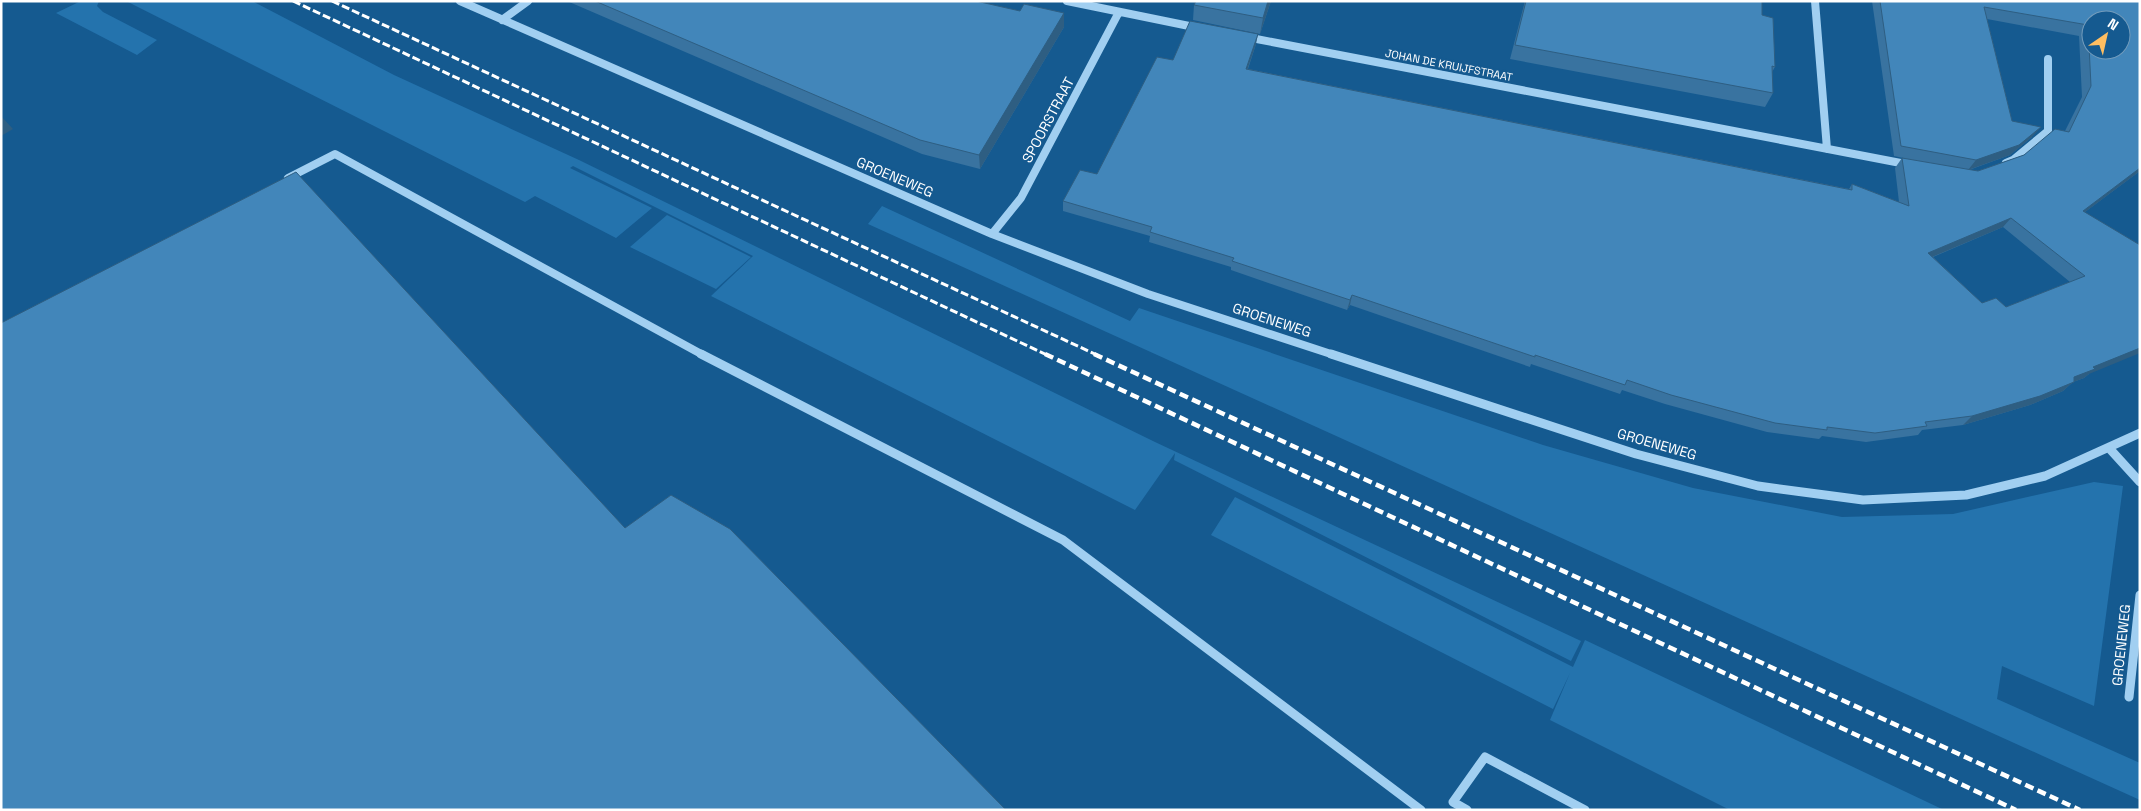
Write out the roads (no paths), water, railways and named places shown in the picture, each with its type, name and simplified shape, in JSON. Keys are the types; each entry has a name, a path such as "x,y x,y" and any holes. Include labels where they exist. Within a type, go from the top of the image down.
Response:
{"street":[{"name":"GROENEWEG","path":"460,1 992,234 1148,294 1636,454 1758,486 1863,500 1966,495 2045,476 2140,433"},
{"path":"502,20 528,1"},
{"path":"1067,1 1205,29"},
{"path":"1815,1 1827,149"},
{"name":"SPOORSTRAAT","path":"992,234 1021,198 1119,12"},
{"name":"JOHAN DE KRUIJFSTRAAT","path":"1233,34 1922,167"},
{"path":"1995,166 2013,160 2048,131 2048,59"},
{"path":"282,181 335,154 699,353 1063,540 1421,810"},
{"path":"2109,448 2140,482"},
{"name":"GROENEWEG","path":"2129,698 2140,595"},
{"path":"1467,810 1450,806 1485,757 1585,810"}],"railway":[{"path":"293,1 1047,355"},
{"path":"332,1 1097,355"},
{"path":"1045,354 2016,810"},
{"path":"1094,354 2080,810"}]}
